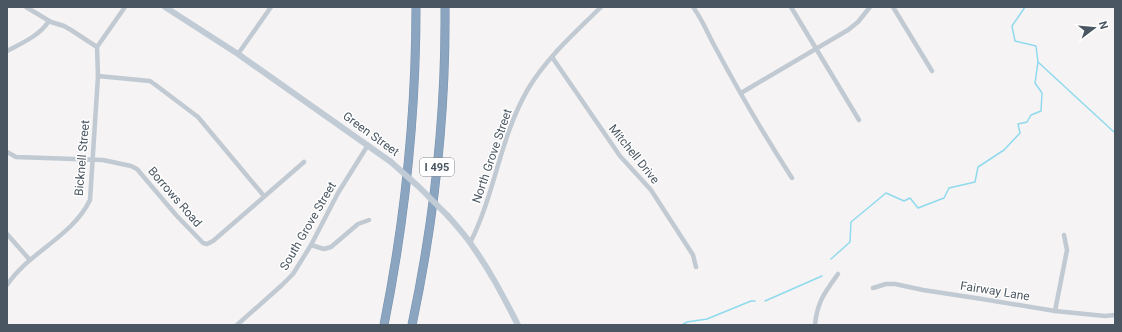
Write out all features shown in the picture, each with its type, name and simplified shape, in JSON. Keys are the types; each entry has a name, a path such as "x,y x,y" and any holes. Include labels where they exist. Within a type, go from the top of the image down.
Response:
{"highway":[{"name":"I 495","path":"384,325 399,242 410,148 416,7"},
{"name":"I 495","path":"412,323 426,245 438,157 443,88 445,7"}],"main road":[{"name":"Green Street","path":"165,7 238,54 368,145 391,162 419,187 448,216 470,243 495,281 518,325"}],"street":[{"path":"26,7 48,21 64,26 97,47 126,7"},
{"path":"238,54 271,7"},
{"name":"North Grove Street","path":"470,243 484,210 507,137 528,89 552,57 601,7"},
{"path":"693,7 704,24 766,138 792,178"},
{"path":"791,7 860,120"},
{"path":"741,93 848,30 858,22 870,7"},
{"path":"893,7 932,71"},
{"path":"7,51 36,35 44,28 48,21"},
{"name":"Bicknell Street","path":"7,284 29,259 64,233 87,207 90,200 98,76 97,47"},
{"name":"Mitchell Drive","path":"552,57 620,156 651,190 694,255 696,267"},
{"path":"98,76 150,81 157,86 198,117 264,196 304,162"},
{"name":"South Grove Street","path":"237,325 293,274 311,245 338,193 368,145"},
{"name":"Borrows Road","path":"7,152 16,157 103,160 131,166 137,169 202,243 207,244 213,242 264,196"},
{"path":"311,245 324,249 331,247 358,224 369,220"},
{"path":"7,234 29,259"},
{"path":"1055,311 1067,250 1064,235"},
{"path":"815,325 821,298 838,274"},
{"name":"Fairway Lane","path":"873,288 886,284 895,284 923,290 982,298 1055,311 1115,316"}],"waterway":[{"path":"1025,7 1012,26 1015,41 1036,46 1038,62 1115,133"},
{"path":"831,259 850,242 851,222 886,193 904,201 910,198 918,208 944,198 949,188 975,182 978,167 1004,150 1020,133 1018,124 1027,122 1031,115 1041,111 1042,93 1035,83 1038,62"},
{"path":"765,301 822,276"},
{"path":"682,325 687,322 707,319 751,301 755,301"}]}
